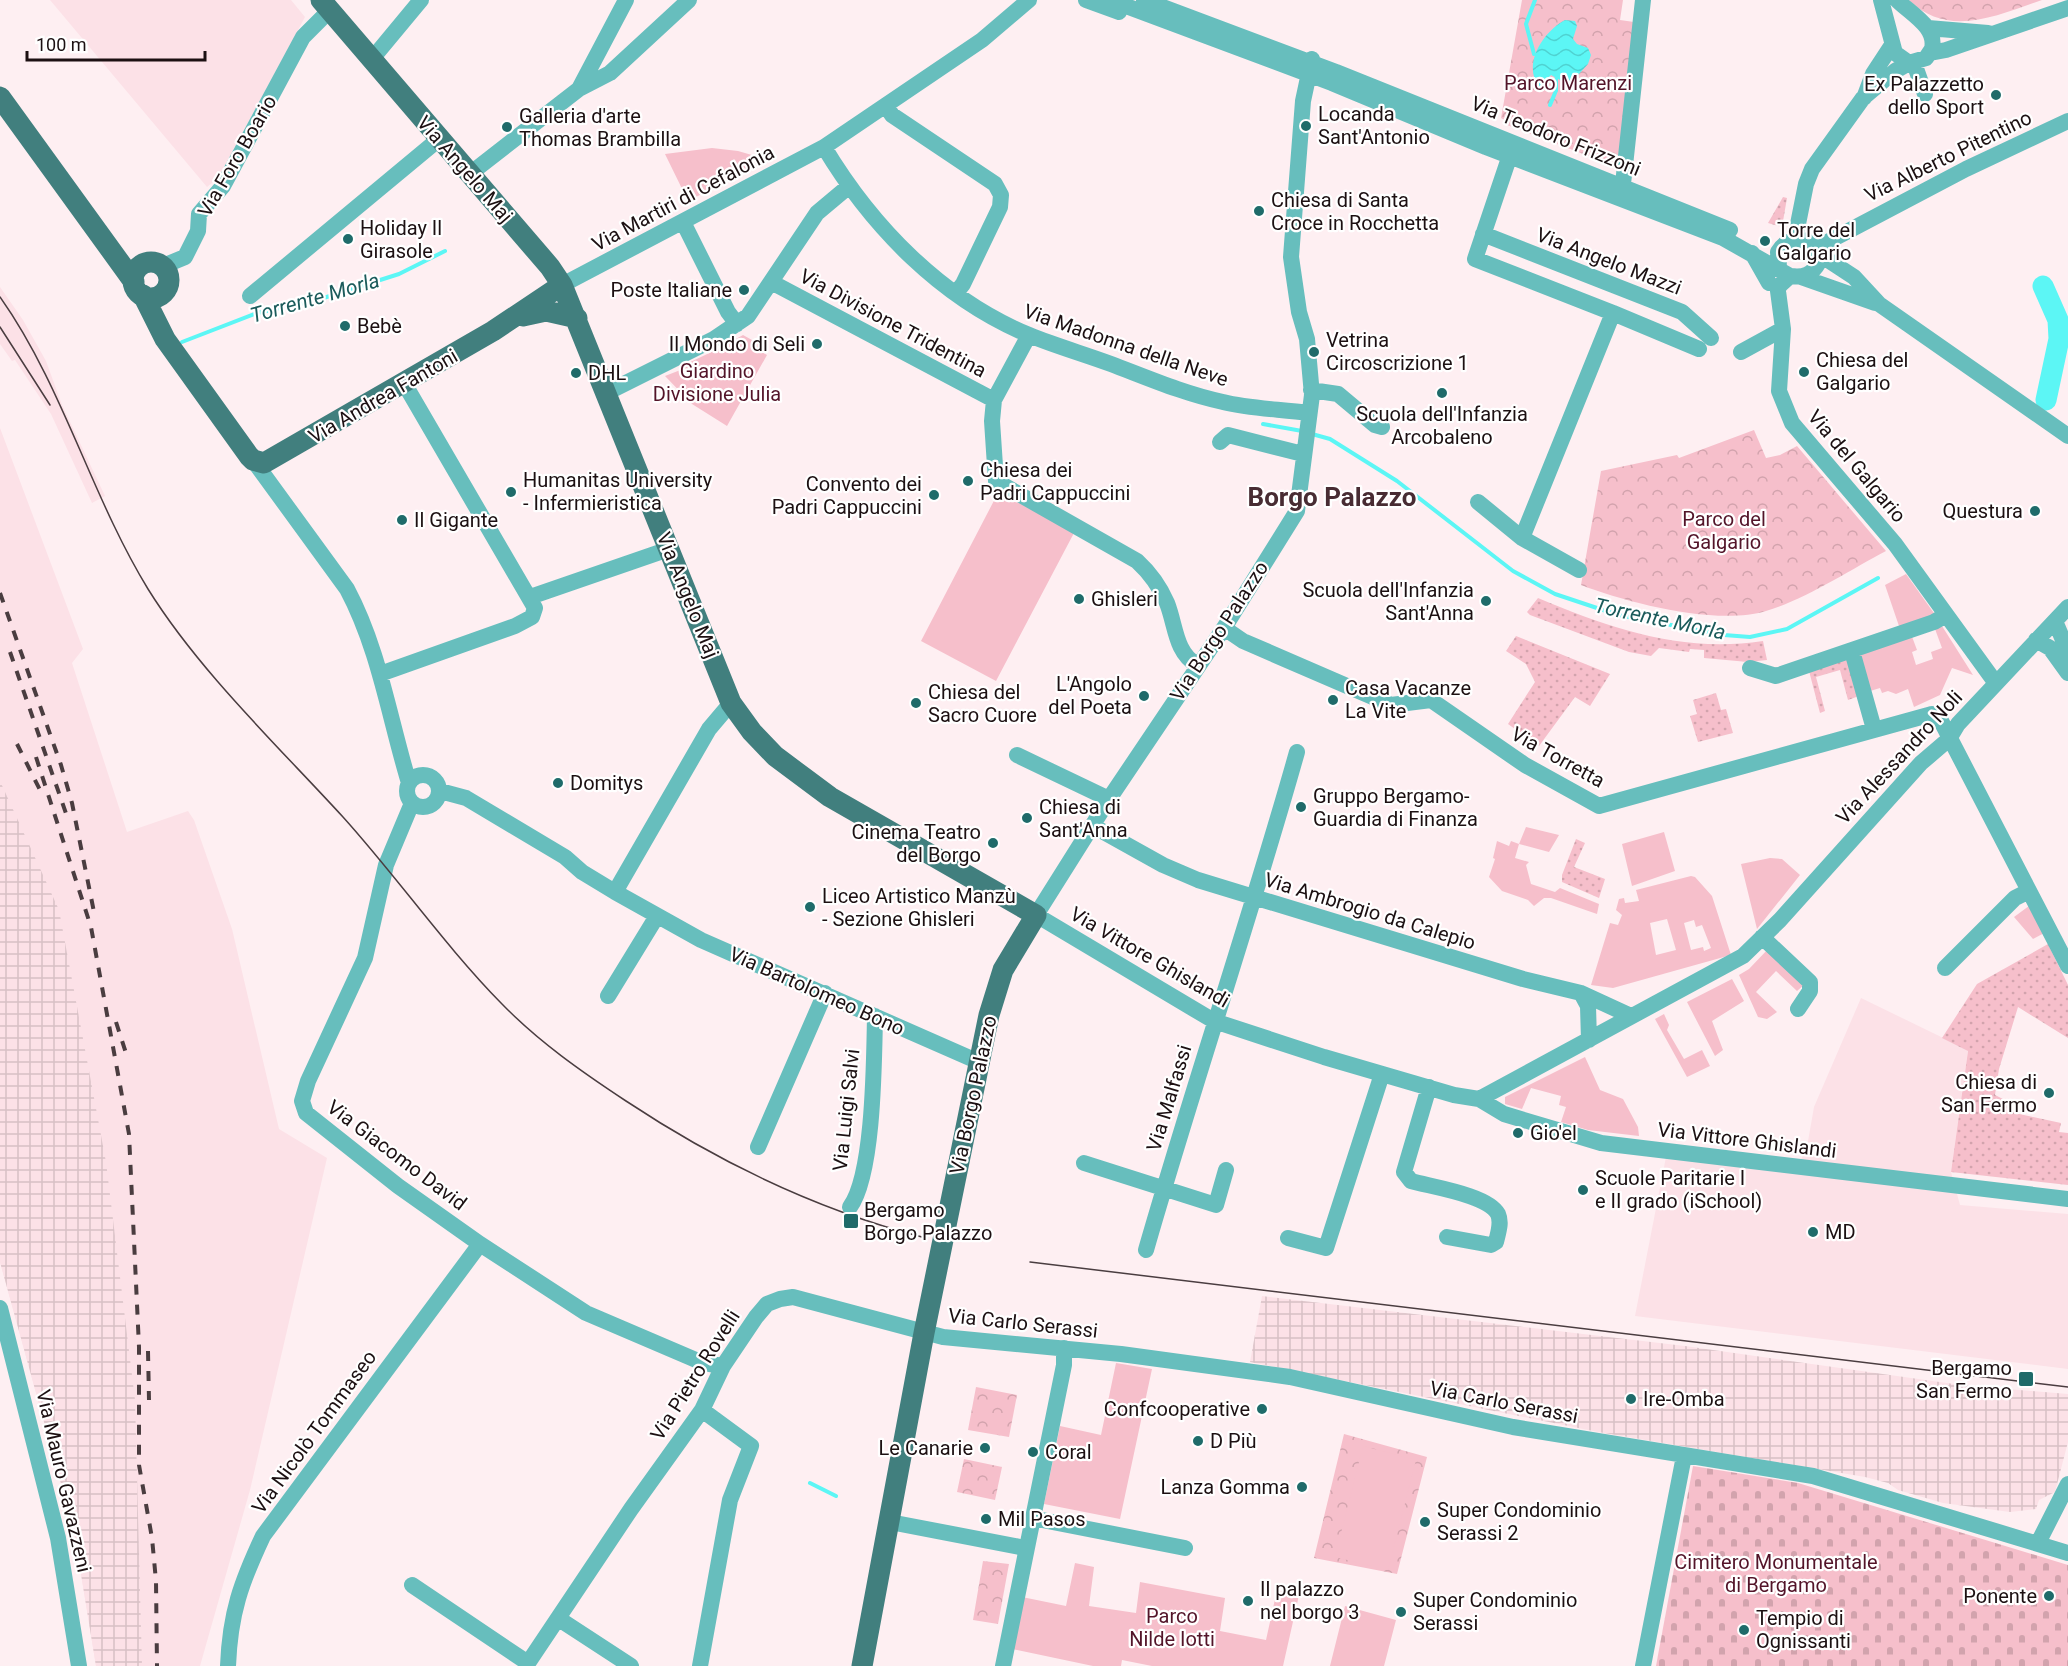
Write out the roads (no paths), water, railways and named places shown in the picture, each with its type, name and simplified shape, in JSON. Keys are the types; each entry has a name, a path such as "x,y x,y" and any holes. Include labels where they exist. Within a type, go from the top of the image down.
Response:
{"main road":[{"name":"Via Angelo Maj","path":"326,5 439,139 471,173 550,267 562,285 731,703 752,732 775,756 830,797 1036,915"},
{"path":"0,97 138,289 165,339 264,468"},
{"name":"Via Foro Boario","path":"138,289 134,273 142,264 152,262 163,266"},
{"path":"138,289 157,296 166,290 169,276 163,266"},
{"name":"Via Andrea Fantoni","path":"264,468 511,320 562,285"},
{"name":"Via Andrea Fantoni","path":"511,320 546,311 577,318"},
{"name":"Via Borgo Palazzo","path":"862,1666 924,1334 980,1062 1003,970 1036,915"}],"street":[{"path":"372,60 421,0"},
{"path":"579,89 626,0"},
{"path":"471,173 579,89 610,73 688,0"},
{"path":"824,147 982,40 1029,0"},
{"path":"1086,0 1303,69"},
{"path":"1110,0 1303,69"},
{"path":"1144,0 1332,82"},
{"path":"1623,184 1643,0"},
{"path":"1881,0 1897,56 1911,63 1925,94"},
{"path":"1897,0 1924,24 1934,40 1930,53"},
{"name":"Via Foro Boario","path":"163,266 185,257 198,231 200,214 223,186 303,37 326,5"},
{"path":"1769,283 1790,273 1813,272 1819,262 1810,246 1804,196 1812,169 1863,99 1895,71 1930,53 1947,50 2068,8"},
{"path":"1863,99 1873,74 1902,23 1992,33"},
{"name":"Via Borgo Palazzo","path":"1036,915 1109,799 1224,628 1296,511 1311,390 1306,339 1299,312 1291,257 1303,101 1303,69"},
{"name":"Via Teodoro Frizzoni","path":"1332,82 1623,184 1730,230 1752,252"},
{"name":"Via Teodoro Frizzoni","path":"1332,82 1508,159 1527,163 1723,238 1790,273 1879,304"},
{"path":"886,106 892,115 995,184 1001,195 1000,207 963,284 956,293"},
{"name":"Via Alberto Pitentino","path":"1779,249 1810,246 2068,121"},
{"path":"250,296 439,139"},
{"name":"Via Madonna della Neve","path":"824,147 848,187 903,251 956,293 1003,323 1029,335 1112,365 1223,402 1309,415"},
{"name":"Via Martiri di Cefalonia","path":"562,285 824,147"},
{"name":"Via Angelo Mazzi","path":"1483,234 1682,312 1705,343 1613,313 1475,259 1483,234 1508,159"},
{"path":"606,393 714,339 748,316 822,209 848,187"},
{"path":"683,222 728,312 737,324"},
{"path":"1810,246 1854,278 1879,304 2068,436"},
{"path":"1752,252 1779,249 1790,273"},
{"name":"Via del Galgario","path":"1752,252 1769,283 1771,303 1783,329"},
{"name":"Via del Galgario","path":"1790,273 1779,286 1778,291 1783,329 1779,391 1792,423 1895,544 1995,682"},
{"name":"Via Divisione Tridentina","path":"773,283 994,400"},
{"path":"1522,538 1613,313"},
{"path":"1742,352 1783,329"},
{"path":"1029,335 994,400 992,421 996,482 1137,561 1145,568 1167,603 1177,639 1186,658 1197,665"},
{"path":"380,674 515,626 532,617 535,608 404,383"},
{"path":"1311,390 1338,394 1375,425 1382,427"},
{"path":"1220,442 1228,435 1304,451"},
{"path":"264,468 347,589 370,637 402,758 412,779 407,796 412,803"},
{"path":"1478,502 1522,538 1579,570"},
{"path":"530,597 669,549"},
{"name":"Via Alessandro Noli","path":"1479,1099 1743,956 1921,763 1949,739 1958,724 1995,682 2068,607"},
{"path":"1750,668 1764,670 1776,676 1934,622 1946,615"},
{"path":"2055,621 2068,652"},
{"name":"Via Torretta","path":"1224,628 1243,640 1391,705 1431,700 1525,765 1599,806 1932,714 1940,719 1949,739"},
{"path":"2036,640 2050,648 2068,673"},
{"path":"1852,651 1874,729"},
{"path":"615,892 709,729 731,703"},
{"path":"1949,739 2068,966"},
{"name":"Via Malfassi","path":"1146,1250 1214,1021 1256,899 1297,752"},
{"path":"1017,754 1109,799"},
{"name":"Via Bartolomeo Bono","path":"412,779 425,775 434,778 438,795"},
{"name":"Via Bartolomeo Bono","path":"438,795 466,798 565,857 582,872 615,892 701,940 980,1062"},
{"name":"Via Bartolomeo Bono","path":"412,803 428,807 438,795"},
{"name":"Via Giacomo David","path":"412,803 386,866 365,958 308,1081 302,1101 306,1113 398,1186 480,1244 586,1312 703,1363 723,1366"},
{"name":"Via Ambrogio da Calepio","path":"1093,826 1150,858 1198,880 1523,979 1581,993 1631,1016"},
{"path":"1945,968 2015,898 2029,891"},
{"name":"Via Vittore Ghislandi","path":"1036,915 1214,1021 1382,1074 1479,1099 1504,1114 1601,1143 2068,1199"},
{"path":"608,996 657,916"},
{"path":"1762,937 1810,982 1810,991 1798,1009"},
{"path":"758,1147 825,993"},
{"path":"1581,993 1588,1006 1589,1040"},
{"name":"Via Luigi Salvi","path":"850,1207 855,1200 867,1150 875,1016"},
{"path":"1288,1238 1326,1248 1382,1074"},
{"path":"1429,1087 1406,1166 1406,1176 1412,1181 1487,1202 1498,1214 1500,1223 1496,1242 1491,1245 1447,1237"},
{"path":"1084,1163 1216,1205 1226,1170"},
{"name":"Via Nicolò Tommaseo","path":"228,1666 229,1634 239,1589 263,1536 480,1244"},
{"name":"Via Pietro Rovelli","path":"412,1585 527,1664 631,1509 702,1410 723,1366 756,1317 768,1304 787,1298 807,1301 924,1334"},
{"name":"Via Mauro Gavazzeni","path":"0,1308 58,1538 79,1666"},
{"name":"Via Carlo Serassi","path":"924,1334 979,1342 1064,1348 1290,1377 1513,1427 1813,1476 2068,1553"},
{"path":"1003,1666 1025,1548 1064,1365 1064,1348"},
{"path":"700,1666 730,1500 751,1448 702,1410"},
{"path":"1644,1666 1684,1456"},
{"path":"2038,1543 2068,1484"},
{"path":"1032,1518 1185,1548"},
{"path":"890,1522 1025,1548"},
{"path":"559,1619 631,1666"}],"water":[{"path":"1565,20 1575,21 1577,26 1573,39 1577,44 1588,48 1591,55 1588,64 1569,85 1551,75 1539,87 1534,78 1533,69 1537,49 1549,32"}],"waterway":[{"path":"1534,54 1526,24 1535,0"},
{"path":"1556,79 1556,91"},
{"path":"1550,105 1555,93"},
{"name":"Torrente Morla","path":"182,342 257,313 314,301 399,274 445,251"},
{"path":"2043,286 2058,320 2059,339 2046,400"},
{"name":"Torrente Morla","path":"1263,424 1302,431"},
{"name":"Torrente Morla","path":"1312,434 1330,439 1397,481 1513,571 1555,594 1618,615 1724,635 1750,637 1787,629 1878,578"},
{"path":"810,1483 836,1496"}],"tram line":[{"path":"0,297 42,367 128,553 168,619 215,678 343,817 461,959 502,1004 546,1044 577,1068 696,1144 805,1198 843,1213 922,1237"},
{"path":"0,327 50,405"},
{"path":"1030,1262 2068,1387"}],"railway":[{"path":"0,593 61,765 72,803 94,912"},
{"path":"10,652 69,822"},
{"path":"17,744 42,794"},
{"path":"36,757 91,927 129,1134 139,1347 139,1465 152,1538 156,1581 157,1666"},
{"path":"116,1022 126,1053"},
{"path":"148,1351 149,1400"}],"place":[{"name":"Ex Palazzetto dello Sport","path":"1996,95"},
{"name":"Locanda Sant'Antonio","path":"1306,126"},
{"name":"Galleria d'arte Thomas Brambilla","path":"507,127"},
{"name":"Chiesa di Santa Croce in Rocchetta","path":"1259,211"},
{"name":"Holiday Il Girasole","path":"348,239"},
{"name":"Torre del Galgario","path":"1765,241"},
{"name":"Poste Italiane","path":"744,290"},
{"name":"Bebè","path":"345,326"},
{"name":"Il Mondo di Seli","path":"817,344"},
{"name":"Vetrina Circoscrizione 1","path":"1314,352"},
{"name":"Chiesa del Galgario","path":"1804,372"},
{"name":"DHL","path":"576,373"},
{"name":"Scuola dell'Infanzia Arcobaleno","path":"1442,393"},
{"name":"Chiesa dei Padri Cappuccini","path":"968,481"},
{"name":"Humanitas University - Infermieristica","path":"511,492"},
{"name":"Convento dei Padri Cappuccini","path":"934,495"},
{"name":"Questura","path":"2035,511"},
{"name":"Il Gigante","path":"402,520"},
{"name":"Ghisleri","path":"1079,599"},
{"name":"Scuola dell'Infanzia Sant'Anna","path":"1486,601"},
{"name":"L'Angolo del Poeta","path":"1144,696"},
{"name":"Casa Vacanze La Vite","path":"1333,700"},
{"name":"Chiesa del Sacro Cuore","path":"916,703"},
{"name":"Domitys","path":"558,783"},
{"name":"Gruppo Bergamo- Guardia di Finanza","path":"1301,807"},
{"name":"Chiesa di Sant'Anna","path":"1027,818"},
{"name":"Cinema Teatro del Borgo","path":"993,843"},
{"name":"Liceo Artistico Manzù - Sezione Ghisleri","path":"810,907"},
{"name":"Chiesa di San Fermo","path":"2049,1093"},
{"name":"Gio'el","path":"1518,1133"},
{"name":"Scuole Paritarie I e II grado (iSchool)","path":"1583,1190"},
{"name":"Bergamo Borgo Palazzo","path":"851,1221"},
{"name":"MD","path":"1813,1232"},
{"name":"Bergamo San Fermo","path":"2026,1379"},
{"name":"Ire-Omba","path":"1631,1399"},
{"name":"Confcooperative","path":"1262,1409"},
{"name":"D Più","path":"1198,1441"},
{"name":"Le Canarie","path":"985,1448"},
{"name":"Coral","path":"1033,1452"},
{"name":"Lanza Gomma","path":"1302,1487"},
{"name":"Mil Pasos","path":"986,1519"},
{"name":"Super Condominio Serassi 2","path":"1425,1522"},
{"name":"Ponente","path":"2049,1596"},
{"name":"Il palazzo nel borgo 3","path":"1248,1601"},
{"name":"Super Condominio Serassi","path":"1401,1612"},
{"name":"Tempio di Ognissanti","path":"1744,1630"}],"district":[{"name":"Borgo Palazzo","path":"1332,497"}],"park label":[{"name":"Parco Marenzi","path":"1568,83"},
{"name":"Giardino Divisione Julia","path":"717,382"},
{"name":"Parco del Galgario","path":"1724,530"},
{"name":"Cimitero Monumentale di Bergamo","path":"1776,1574"},
{"name":"Parco Nilde Iotti","path":"1172,1628"}]}
